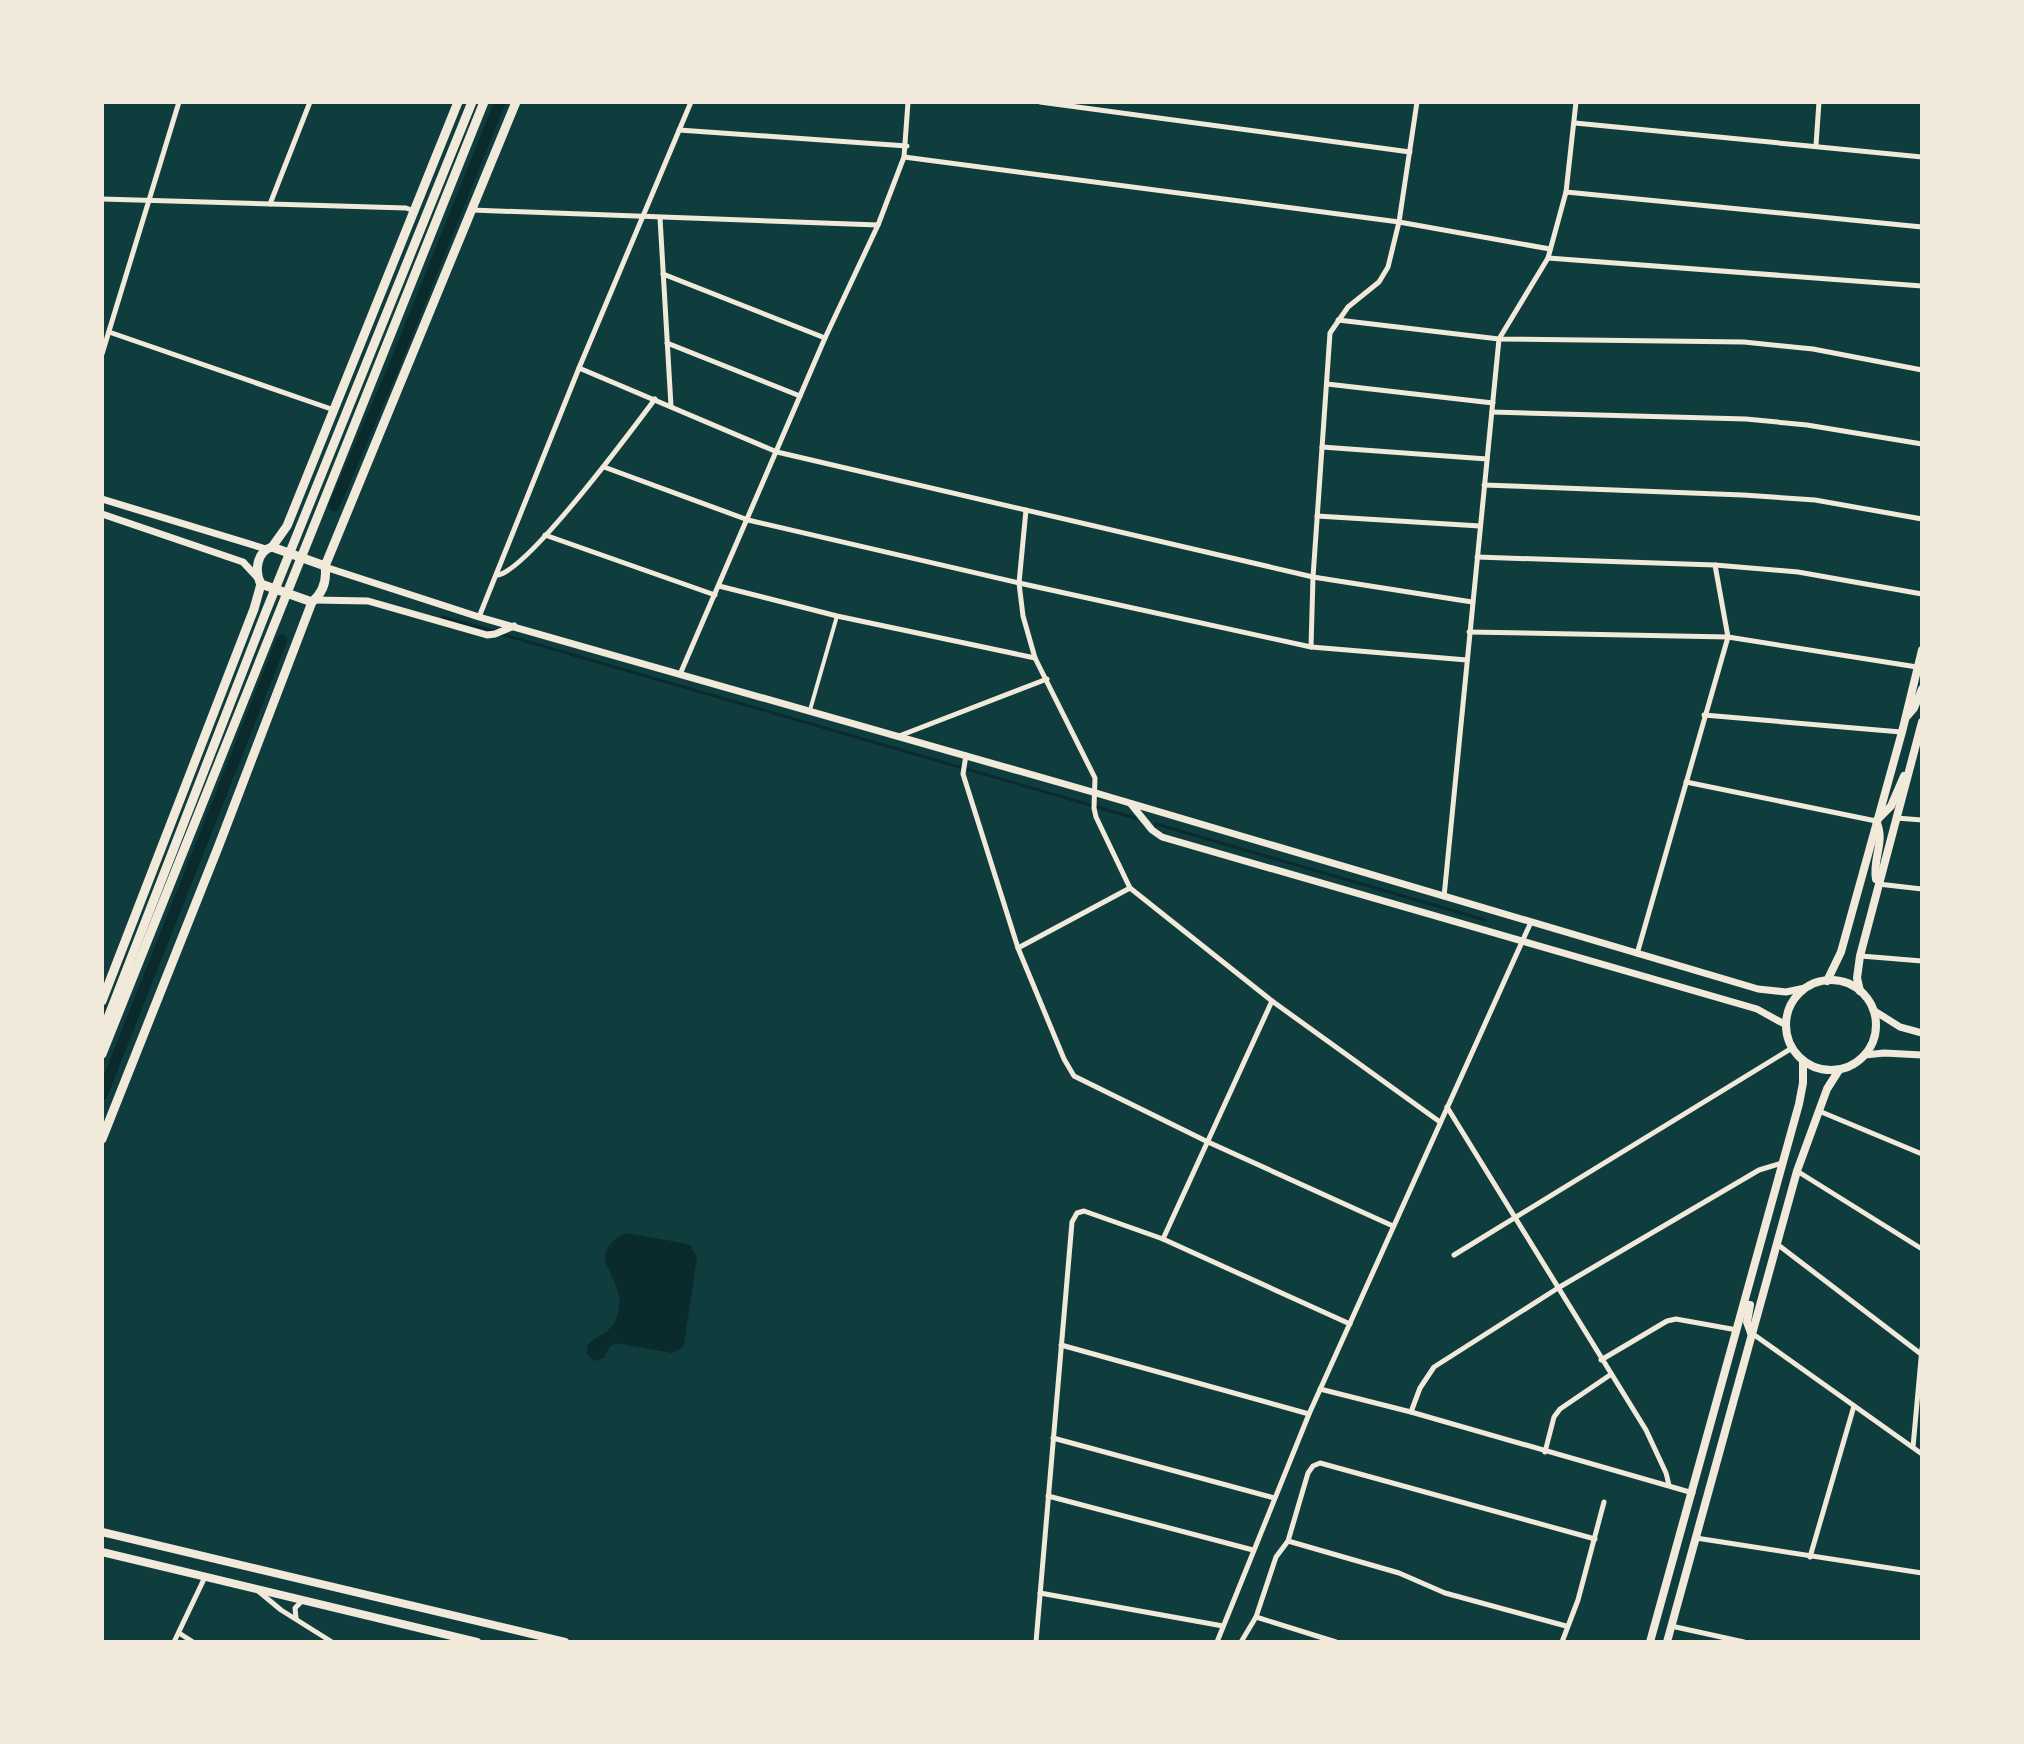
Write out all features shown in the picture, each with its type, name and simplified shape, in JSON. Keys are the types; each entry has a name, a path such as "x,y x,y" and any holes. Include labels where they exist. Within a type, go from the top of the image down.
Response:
{"main road":[{"path":"102,1001 254,609 260,582 258,563 287,526 458,102"},
{"path":"102,1033 275,591 472,102"},
{"path":"102,1054 484,102"},
{"path":"102,1139 314,601 324,585 325,566 516,102"},
{"path":"269,548 292,552 325,566"},
{"path":"260,582 275,591 314,601"},
{"path":"1827,981 1841,952 1922,650"},
{"path":"1906,717 1914,708 1922,689"},
{"path":"1860,991 1850,985 1827,981 1805,988 1795,998 1788,1011 1786,1025 1792,1048 1803,1061 1814,1067 1839,1070 1865,1055 1876,1033 1873,1010 1860,991 1857,978 1860,956 1895,818 1919,746 1922,722"},
{"path":"1876,821 1891,806 1898,785 1909,769"},
{"path":"1876,821 1881,839 1875,871 1877,884"},
{"path":"1650,1642 1799,1104 1803,1061"},
{"path":"1667,1642 1797,1171 1827,1089 1839,1070"},
{"path":"1751,1333 1747,1322 1759,1274 1757,1261"},
{"path":"1726,1429 1725,1416 1743,1349 1742,1335 1738,1330"},
{"path":"1692,1496 1686,1529 1688,1535 1696,1538"},
{"path":"102,1532 565,1642"},
{"path":"102,1552 475,1642"},
{"path":"1672,1565 1681,1576 1678,1604"},
{"path":"383,1619 388,1599"}],"street":[{"path":"102,354 179,102"},
{"path":"270,204 310,102"},
{"path":"479,617 691,102"},
{"path":"681,672 825,338 878,225 907,146 908,102"},
{"path":"1040,102 1410,152"},
{"path":"1311,647 1330,333 1348,307 1379,282 1388,267 1399,222 1417,102"},
{"path":"1444,897 1499,339 1548,258 1566,192 1576,102"},
{"path":"1816,145 1819,102"},
{"path":"1575,123 1922,157"},
{"path":"679,130 907,146"},
{"path":"904,157 1399,222 1550,249"},
{"path":"1566,192 1922,227"},
{"path":"102,199 406,208 414,211"},
{"path":"471,210 878,225"},
{"path":"660,218 671,406"},
{"path":"1548,258 1922,286"},
{"path":"663,274 825,338"},
{"path":"1338,320 1499,339 1744,342 1813,349 1922,370"},
{"path":"109,332 334,410"},
{"path":"667,343 800,396"},
{"path":"579,368 777,452 1313,577 1472,602"},
{"path":"1326,384 1493,403"},
{"path":"497,575 512,569 545,535 604,467 655,399"},
{"path":"1492,412 1746,419 1807,425 1922,444"},
{"path":"1322,447 1487,459"},
{"path":"604,467 748,520 1019,583 1311,647 1467,660"},
{"path":"1484,485 1815,500 1922,519"},
{"path":"102,499 269,548"},
{"path":"1026,510 1019,583 1023,616 1035,658 1095,778 1095,801 1130,888 1272,1001 1440,1122"},
{"path":"102,514 243,562 260,582"},
{"path":"1317,516 1480,526"},
{"path":"206,548 211,532"},
{"path":"545,535 715,595"},
{"path":"1477,557 1715,565 1798,572 1922,594"},
{"path":"1637,954 1728,637 1715,565"},
{"path":"325,566 479,617 966,755 1095,801 1130,803 1758,989 1786,992 1805,988"},
{"path":"719,586 837,616 1035,658"},
{"path":"314,601 368,601 479,633 495,634 514,626"},
{"path":"810,710 837,616"},
{"path":"1469,632 1728,637 1917,667"},
{"path":"899,736 1047,679"},
{"path":"1704,715 1902,732"},
{"path":"966,755 963,774 1018,948 1074,1076 1208,1142 1393,1226"},
{"path":"1686,782 1876,821"},
{"path":"1130,803 1152,830 1162,837 1757,1009 1786,1025"},
{"path":"1895,818 1922,820"},
{"path":"1877,884 1922,889"},
{"path":"1018,948 1130,888"},
{"path":"1217,1642 1309,1414 1531,922"},
{"path":"1860,956 1922,961"},
{"path":"1163,1239 1272,1001"},
{"path":"1873,1010 1900,1027 1922,1033"},
{"path":"1454,1255 1792,1048"},
{"path":"1865,1055 1922,1055"},
{"path":"1447,1107 1646,1430 1669,1485"},
{"path":"1818,1111 1922,1154"},
{"path":"1411,1412 1420,1388 1434,1367 1558,1288 1759,1170 1783,1163"},
{"path":"1797,1171 1922,1249"},
{"path":"1036,1642 1072,1222 1077,1213 1084,1211 1163,1239 1350,1324"},
{"path":"1776,1244 1922,1351 1913,1448"},
{"path":"1601,1360 1667,1321 1676,1319 1738,1330"},
{"path":"1751,1333 1922,1454"},
{"path":"1061,1345 1309,1414"},
{"path":"1545,1452 1554,1417 1560,1409 1610,1375"},
{"path":"1320,1389 1669,1485 1692,1496"},
{"path":"1810,1557 1854,1406"},
{"path":"1053,1438 1274,1498"},
{"path":"1241,1642 1243,1634 1256,1617 1276,1557 1288,1541 1308,1473 1320,1463 1595,1539"},
{"path":"1048,1496 1253,1550"},
{"path":"1562,1642 1578,1600 1604,1502"},
{"path":"1696,1538 1922,1573"},
{"path":"1288,1541 1399,1573 1445,1593 1566,1626"},
{"path":"174,1642 205,1577"},
{"path":"254,1588 332,1642"},
{"path":"1040,1593 1223,1626"},
{"path":"296,1619 295,1608 304,1600"},
{"path":"1256,1617 1336,1642"},
{"path":"1671,1626 1744,1642"},
{"path":"179,1633 193,1642"}],"water":[{"path":"626,1233 690,1245 697,1257 684,1344 672,1353 616,1343 610,1346 604,1358 594,1361 587,1354 587,1346 610,1329 619,1309 617,1287 605,1259 606,1250"}],"waterway":[{"path":"334,506 395,364 500,102"},
{"path":"442,617 494,631"},
{"path":"501,634 1135,818"},
{"path":"102,1095 282,640"},
{"path":"1156,824 1485,920"}]}
